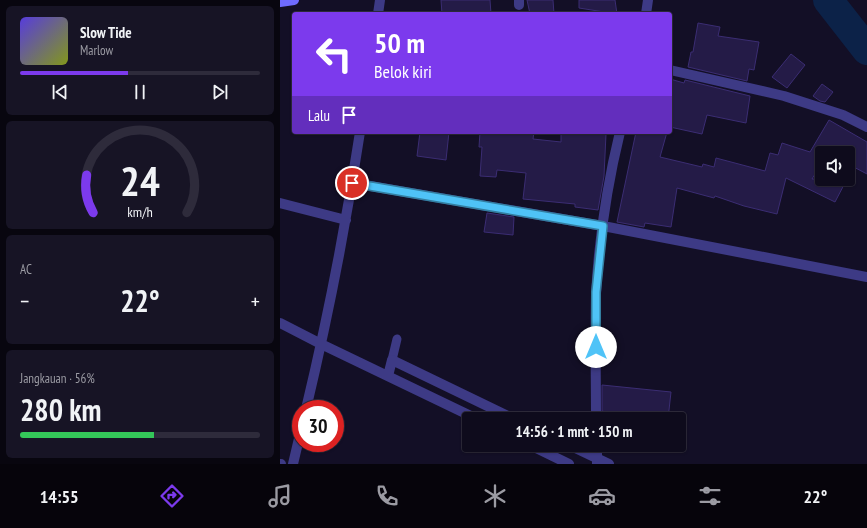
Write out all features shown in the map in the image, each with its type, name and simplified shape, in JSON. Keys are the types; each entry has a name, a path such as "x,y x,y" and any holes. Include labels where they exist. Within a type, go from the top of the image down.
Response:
{"main road":[{"path":"280,2 294,0"}],"street":[{"path":"378,12 380,0"},
{"path":"646,12 648,0"},
{"path":"672,70 784,96 843,115 867,127"},
{"path":"308,400 322,343 346,220 360,134"},
{"path":"596,412 596,298 603,226 611,170 620,134"},
{"path":"352,183 603,226 867,277"},
{"path":"280,203 346,220"},
{"path":"280,323 322,343 390,368 498,412"},
{"path":"390,368 466,412"},
{"path":"474,412 476,402"},
{"path":"293,464 296,452"},
{"path":"544,452 569,464"},
{"path":"581,452 597,462 609,464"}],"lane":[{"path":"390,368 397,339"}],"building":[{"path":"441,0 490,0 491,12 442,12"},
{"path":"527,0 553,0 554,12 530,12"},
{"path":"579,0 615,0 617,12 604,12 579,8"},
{"path":"698,23 720,27 718,36 759,42 754,70 749,69 747,81 688,67 691,52 693,52"},
{"path":"791,54 805,65 787,88 772,77"},
{"path":"672,80 684,83 685,80 750,96 746,123 707,115 702,134 672,127"},
{"path":"822,84 833,92 825,102 820,101 813,96"},
{"path":"829,120 867,142 867,174 855,168 855,146 815,146 815,174 812,179 815,179 815,186 843,186 835,202 786,178 777,214 744,206 715,196 714,198 677,188 671,227 645,223 644,227 617,222 636,134 666,134 660,157 702,167 703,164 714,167 716,158 765,171 770,153 778,155 782,143 810,152"},
{"path":"420,134 449,134 446,160 417,156"},
{"path":"480,134 534,134 533,139 561,142 561,134 606,134 604,176 598,210 575,207 575,204 523,199 526,173 497,170 496,177 480,176 482,147 479,147"},
{"path":"487,213 514,217 513,235 484,232"},
{"path":"602,385 671,392 669,412 602,411"}],"waterway":[{"path":"828,0 867,50"}],"route":[{"path":"352,183 603,226 596,292 596,347"}]}
